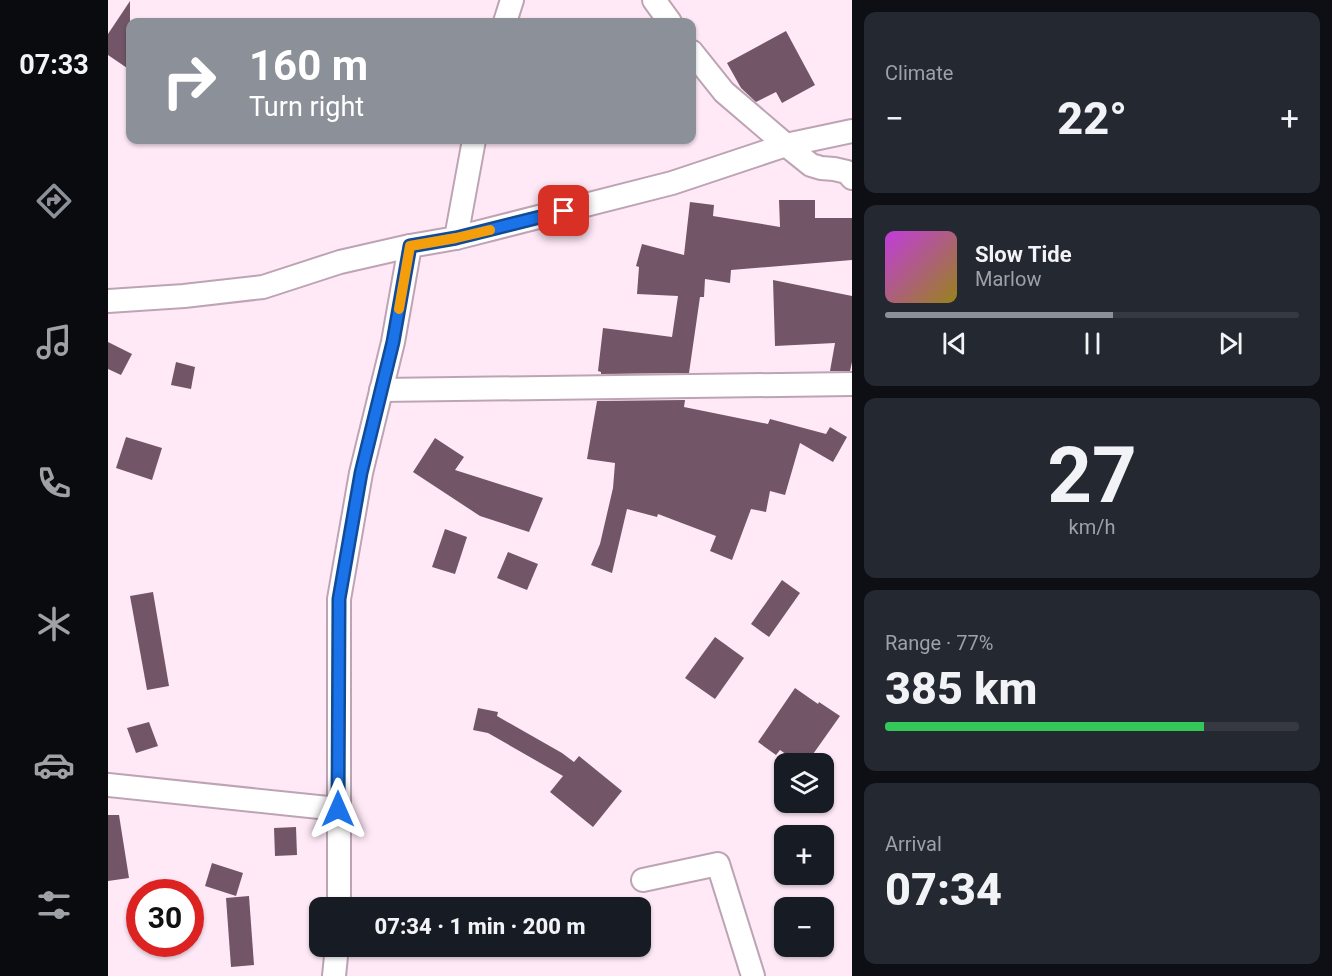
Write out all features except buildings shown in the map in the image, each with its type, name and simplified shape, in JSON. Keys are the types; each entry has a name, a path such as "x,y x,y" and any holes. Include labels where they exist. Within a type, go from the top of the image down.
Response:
{"street":[{"path":"506,18 512,0"},
{"path":"654,0 667,18"},
{"path":"696,57 724,92 811,165 847,172 852,178"},
{"path":"108,301 184,296 263,287 340,262 456,238 672,183 786,145 852,131"},
{"path":"456,238 473,144"},
{"path":"339,897 339,599 361,473 393,342 410,246"},
{"path":"381,390 852,384"},
{"path":"108,785 338,809"},
{"path":"644,880 718,864 753,976"},
{"path":"334,976 336,957"}],"slow traffic":[{"path":"399,309 410,246 490,230"}],"route":[{"path":"338,809 339,599 361,473 393,342 410,246 456,238 564,211"}]}
